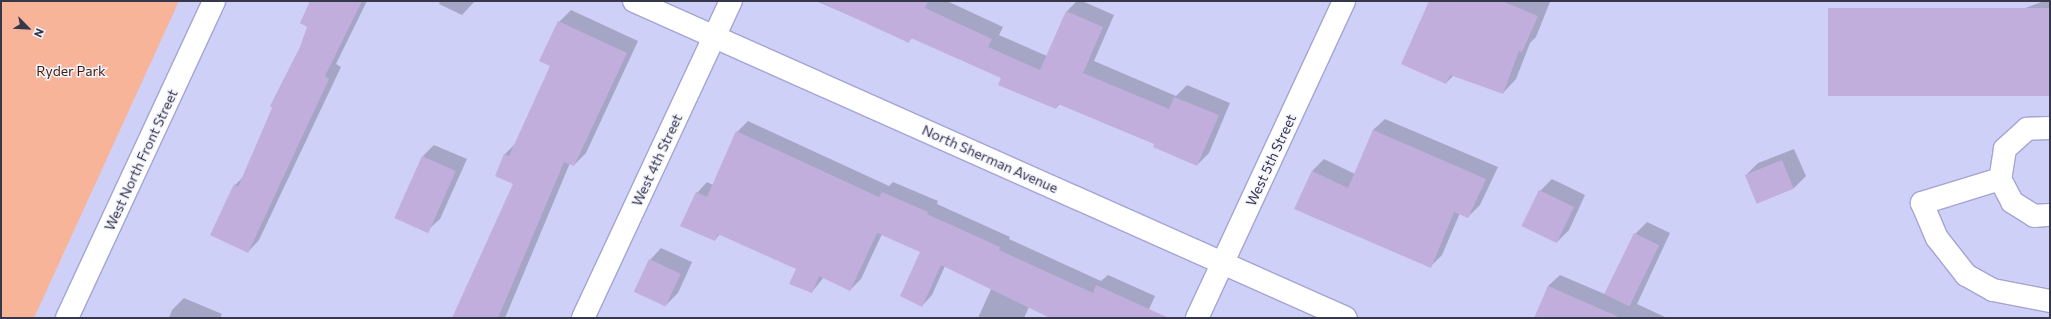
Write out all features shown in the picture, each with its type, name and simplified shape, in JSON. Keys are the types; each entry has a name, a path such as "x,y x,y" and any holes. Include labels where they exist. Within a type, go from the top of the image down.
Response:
{"street":[{"name":"West North Front Street","path":"67,318 214,1"},
{"name":"North Sherman Avenue","path":"634,1 1346,318"},
{"name":"West 4th Street","path":"583,318 731,1"},
{"name":"West 5th Street","path":"1197,318 1344,1"},
{"path":"2050,128 2027,129 2005,149 2000,179 2012,202 2034,216 2050,215"},
{"path":"2000,179 1922,203 1937,238 1966,275 1993,290 2050,301"}],"green space":[{"name":"Ryder Park","path":"1,1 179,1 34,318 1,318"}],"building":[{"path":"310,1 362,1 325,76 329,79 248,253 210,235 234,184 238,187 272,108 270,106 300,47 307,27 300,23"},
{"path":"818,1 928,1 925,8 992,39 988,47 1040,70 1066,11 1103,27 1083,73 1169,109 1174,97 1219,115 1197,166 1153,147 1154,144 1058,104 1056,109 998,85 1001,78 911,38 909,43"},
{"path":"1429,1 1502,1 1538,16 1522,52 1519,51 1503,94 1450,75 1446,84 1401,64"},
{"path":"1828,8 2050,8 2050,96 1828,96"},
{"path":"558,21 627,53 574,166 564,162 498,318 452,318 513,184 495,176 504,154 509,156 550,66 539,61"},
{"path":"1373,130 1486,179 1468,218 1454,212 1431,268 1294,209 1312,171 1348,188"},
{"path":"736,131 879,197 882,192 928,212 927,214 1000,247 999,250 1093,293 1096,285 1169,318 1050,318 941,265 922,307 900,296 920,252 877,233 850,291 819,276 812,293 789,284 796,269 718,234 715,241 680,226 696,192 707,197"},
{"path":"422,156 456,171 428,233 394,218"},
{"path":"1782,160 1794,189 1757,204 1745,175"},
{"path":"1539,190 1574,207 1557,243 1521,226"},
{"path":"1634,233 1659,245 1629,306 1604,294"},
{"path":"649,259 681,274 666,306 634,292"},
{"path":"1548,286 1621,318 1534,318"}]}
